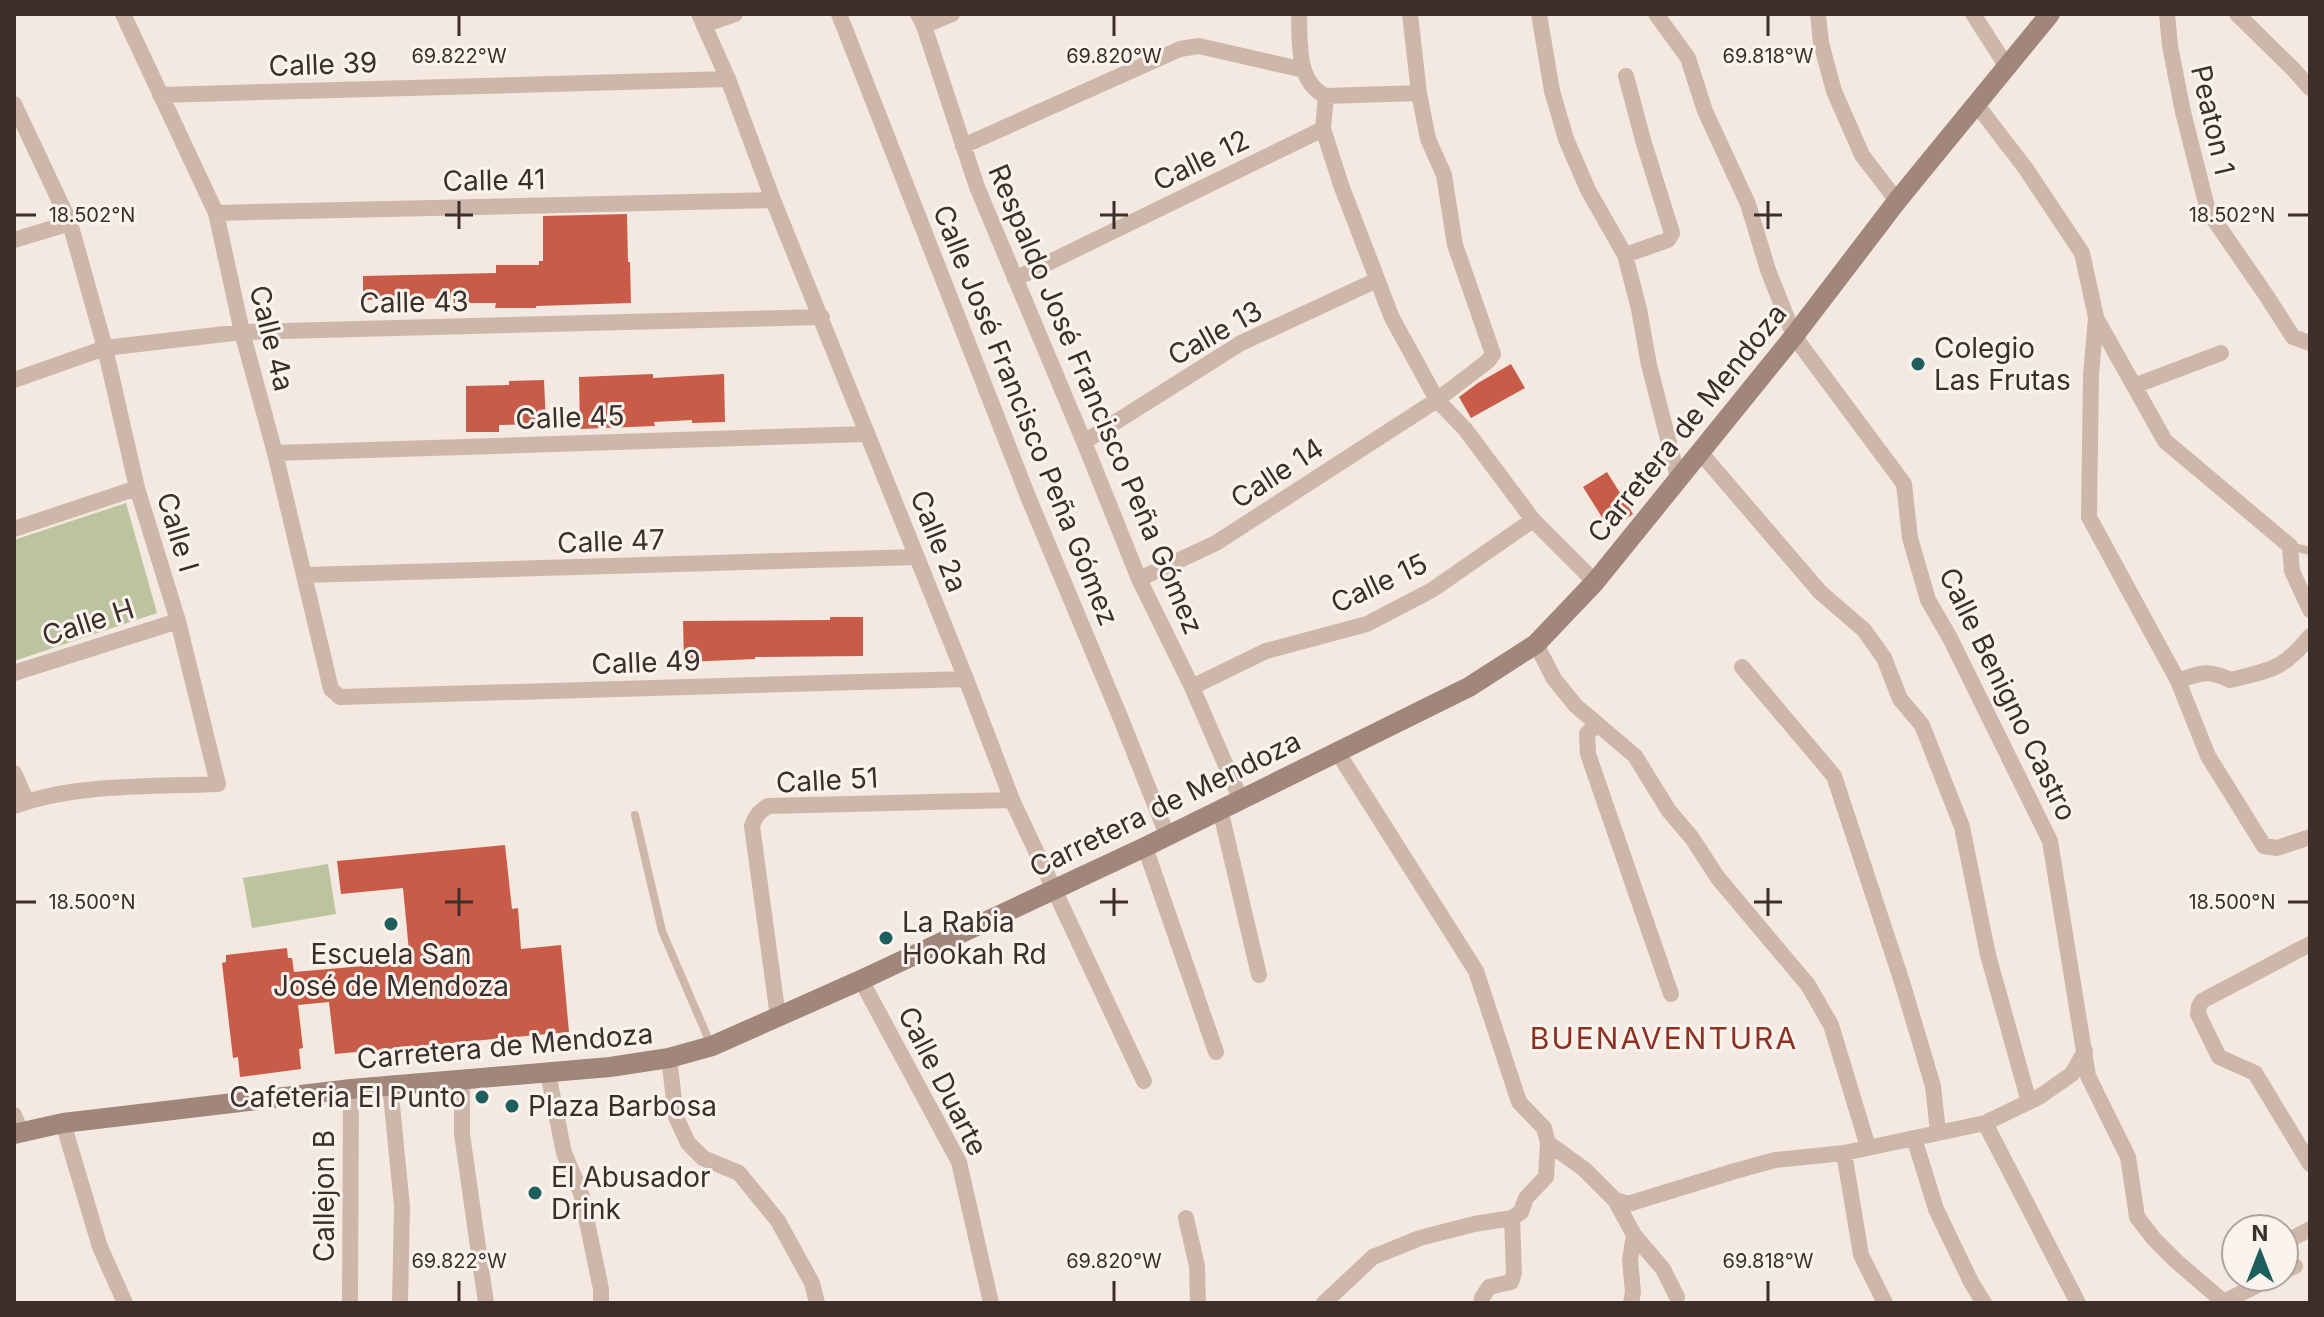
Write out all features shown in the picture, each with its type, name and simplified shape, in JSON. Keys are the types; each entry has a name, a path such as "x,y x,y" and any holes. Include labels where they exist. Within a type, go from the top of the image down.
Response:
{"street":[{"name":"Calle 4a","path":"123,14 216,213 242,332 275,453 331,689"},
{"path":"702,19 735,14"},
{"name":"Calle José Francisco Peña Gómez","path":"839,14 1024,486 1167,835"},
{"path":"921,20 952,14"},
{"path":"1299,14 1304,70 1311,85 1326,96 1419,93 1410,14"},
{"path":"1539,14 1552,91 1566,139 1588,190 1625,255 1678,478"},
{"name":"Calle Benigno Castro","path":"1656,14 1688,58 1705,111 1748,204 1768,270 1794,336 1904,484 1910,538 1928,600 1950,638 2050,841 2088,1076 2128,1157 2137,1217 2176,1261 2224,1303"},
{"path":"1818,14 1821,43 1834,91 1862,155 1897,201"},
{"path":"1973,14 2007,67"},
{"name":"Carretera de Mendoza","path":"16,1127 390,1085 610,1067 669,1058 712,1046 1145,847 1469,687 1536,644 1595,582 1794,336 1897,201 2050,14"},
{"name":"Peaton 1","path":"2167,14 2180,99 2208,211 2293,337 2310,343"},
{"path":"2237,14 2310,88"},
{"name":"Calle 2a","path":"702,19 1012,800 1144,1081"},
{"name":"Respaldo José Francisco Peña Gómez","path":"921,20 977,187 1139,579 1192,687 1240,798"},
{"path":"963,146 1180,49 1199,46 1304,70"},
{"path":"1625,255 1668,240 1672,233 1626,76"},
{"name":"Calle 39","path":"160,95 728,79"},
{"name":"Calle 14","path":"1139,579 1216,543 1437,400 1493,354 1455,245 1444,175 1428,139 1419,93"},
{"path":"1326,96 1323,129 1341,185 1392,318 1437,400 1465,429 1533,520 1595,582"},
{"name":"Calle I","path":"14,104 70,223 105,348 137,488 178,621 218,784 81,792 21,804"},
{"path":"1977,105 2026,169 2082,253 2096,317 2165,441 2290,546 2292,571 2310,610"},
{"name":"Calle 12","path":"1015,279 1323,129"},
{"name":"Calle 41","path":"216,213 773,200"},
{"path":"14,240 70,223"},
{"name":"Calle 13","path":"1084,442 1241,343 1377,280"},
{"name":"Calle 43","path":"14,380 105,348 242,332 822,317"},
{"path":"2096,317 2091,375 2089,517 2178,681 2208,756 2264,846 2277,848 2309,835"},
{"path":"2134,386 2221,353"},
{"name":"Calle 45","path":"275,453 867,434"},
{"path":"1700,452 1820,592 1864,630 1884,658 1900,699 1922,725 1962,827 1988,955 2029,1102"},
{"path":"14,529 137,488"},
{"name":"Calle 15","path":"1192,687 1266,651 1367,624 1432,590 1533,520"},
{"name":"Calle 47","path":"305,575 917,557"},
{"name":"Calle H","path":"14,673 178,621"},
{"path":"2178,681 2203,672 2230,680 2279,667 2310,636"},
{"path":"1536,644 1554,679 1576,706 1635,756 1669,811 1692,838 1718,878 1808,985 1831,1025 1868,1147"},
{"path":"1742,667 1834,776 1933,1086 1938,1132"},
{"name":"Calle 49","path":"331,689 340,697 966,679"},
{"path":"1597,724 1587,734 1588,754 1671,994"},
{"path":"1324,1303 1373,1257 1420,1238 1512,1218 1521,1212 1526,1198 1546,1177 1548,1143 1544,1128 1519,1102 1476,971 1338,753"},
{"path":"14,773 21,804"},
{"name":"Calle 51","path":"778,1017 752,826 759,812 768,806 1012,800"},
{"path":"1220,809 1259,975"},
{"path":"1145,847 1216,1052"},
{"path":"2310,944 2202,1001 2198,1014 2219,1057 2255,1073 2310,1164"},
{"name":"Calle Duarte","path":"861,980 959,1162 991,1303"},
{"path":"1615,1200 1628,1204 1775,1160 1844,1153 1985,1123 2029,1102 2072,1074 2085,1051"},
{"path":"669,1058 676,1117 688,1143 703,1158 739,1173 778,1221 812,1283 817,1303"},
{"path":"548,1073 564,1153 581,1193 601,1289 601,1303"},
{"path":"462,1079 462,1134 486,1303"},
{"path":"390,1085 402,1206 400,1303"},
{"name":"Callejon B","path":"350,1303 351,1089"},
{"path":"63,1123 100,1247 125,1303"},
{"path":"1985,1123 2078,1303"},
{"path":"1914,1138 1936,1209 1984,1303"},
{"path":"1548,1143 1584,1169 1615,1200 1634,1235 1663,1269 1677,1297"},
{"path":"1844,1153 1861,1255 1885,1303"},
{"path":"1186,1218 1197,1266 1198,1303"},
{"path":"1481,1303 1489,1287 1511,1282 1514,1273 1512,1218"},
{"path":"1631,1303 1630,1260 1634,1235"},
{"path":"2224,1303 2243,1293"}],"lane":[{"path":"2290,546 2310,551"},
{"path":"635,815 662,931 712,1046"}],"green space":[{"path":"126,503 157,613 14,661 14,540"},
{"path":"328,864 336,914 252,928 243,878"}],"building":[{"path":"627,214 631,303 495,308 496,303 454,303 453,298 363,300 363,276 496,273 496,265 539,265 539,261 543,261 543,216"},
{"path":"1511,364 1525,388 1471,418 1459,397"},
{"path":"653,374 653,378 724,374 725,422 692,423 692,420 654,422 655,426 580,429 579,377"},
{"path":"544,380 546,424 499,425 499,432 466,432 466,386"},
{"path":"1607,472 1633,514 1610,530 1583,487"},
{"path":"830,617 863,617 863,656 755,657 684,662 683,621 830,620"},
{"path":"505,845 512,909 518,908 521,949 561,945 569,1032 335,1054 329,1002 298,1005 303,1048 299,1049 301,1069 240,1077 238,1057 233,1058 222,963 226,962 226,955 287,948 294,972 410,962 403,888 341,894 337,861"}],"place":[{"name":"Colegio Las Frutas","path":"1918,364"},
{"name":"Escuela San José de Mendoza","path":"391,924"},
{"name":"La Rabia Hookah Rd","path":"886,938"},
{"name":"Cafeteria El Punto","path":"482,1097"},
{"name":"Plaza Barbosa","path":"512,1106"},
{"name":"El Abusador Drink","path":"535,1193"}],"district":[{"name":"BUENAVENTURA","path":"1664,1038"}]}
